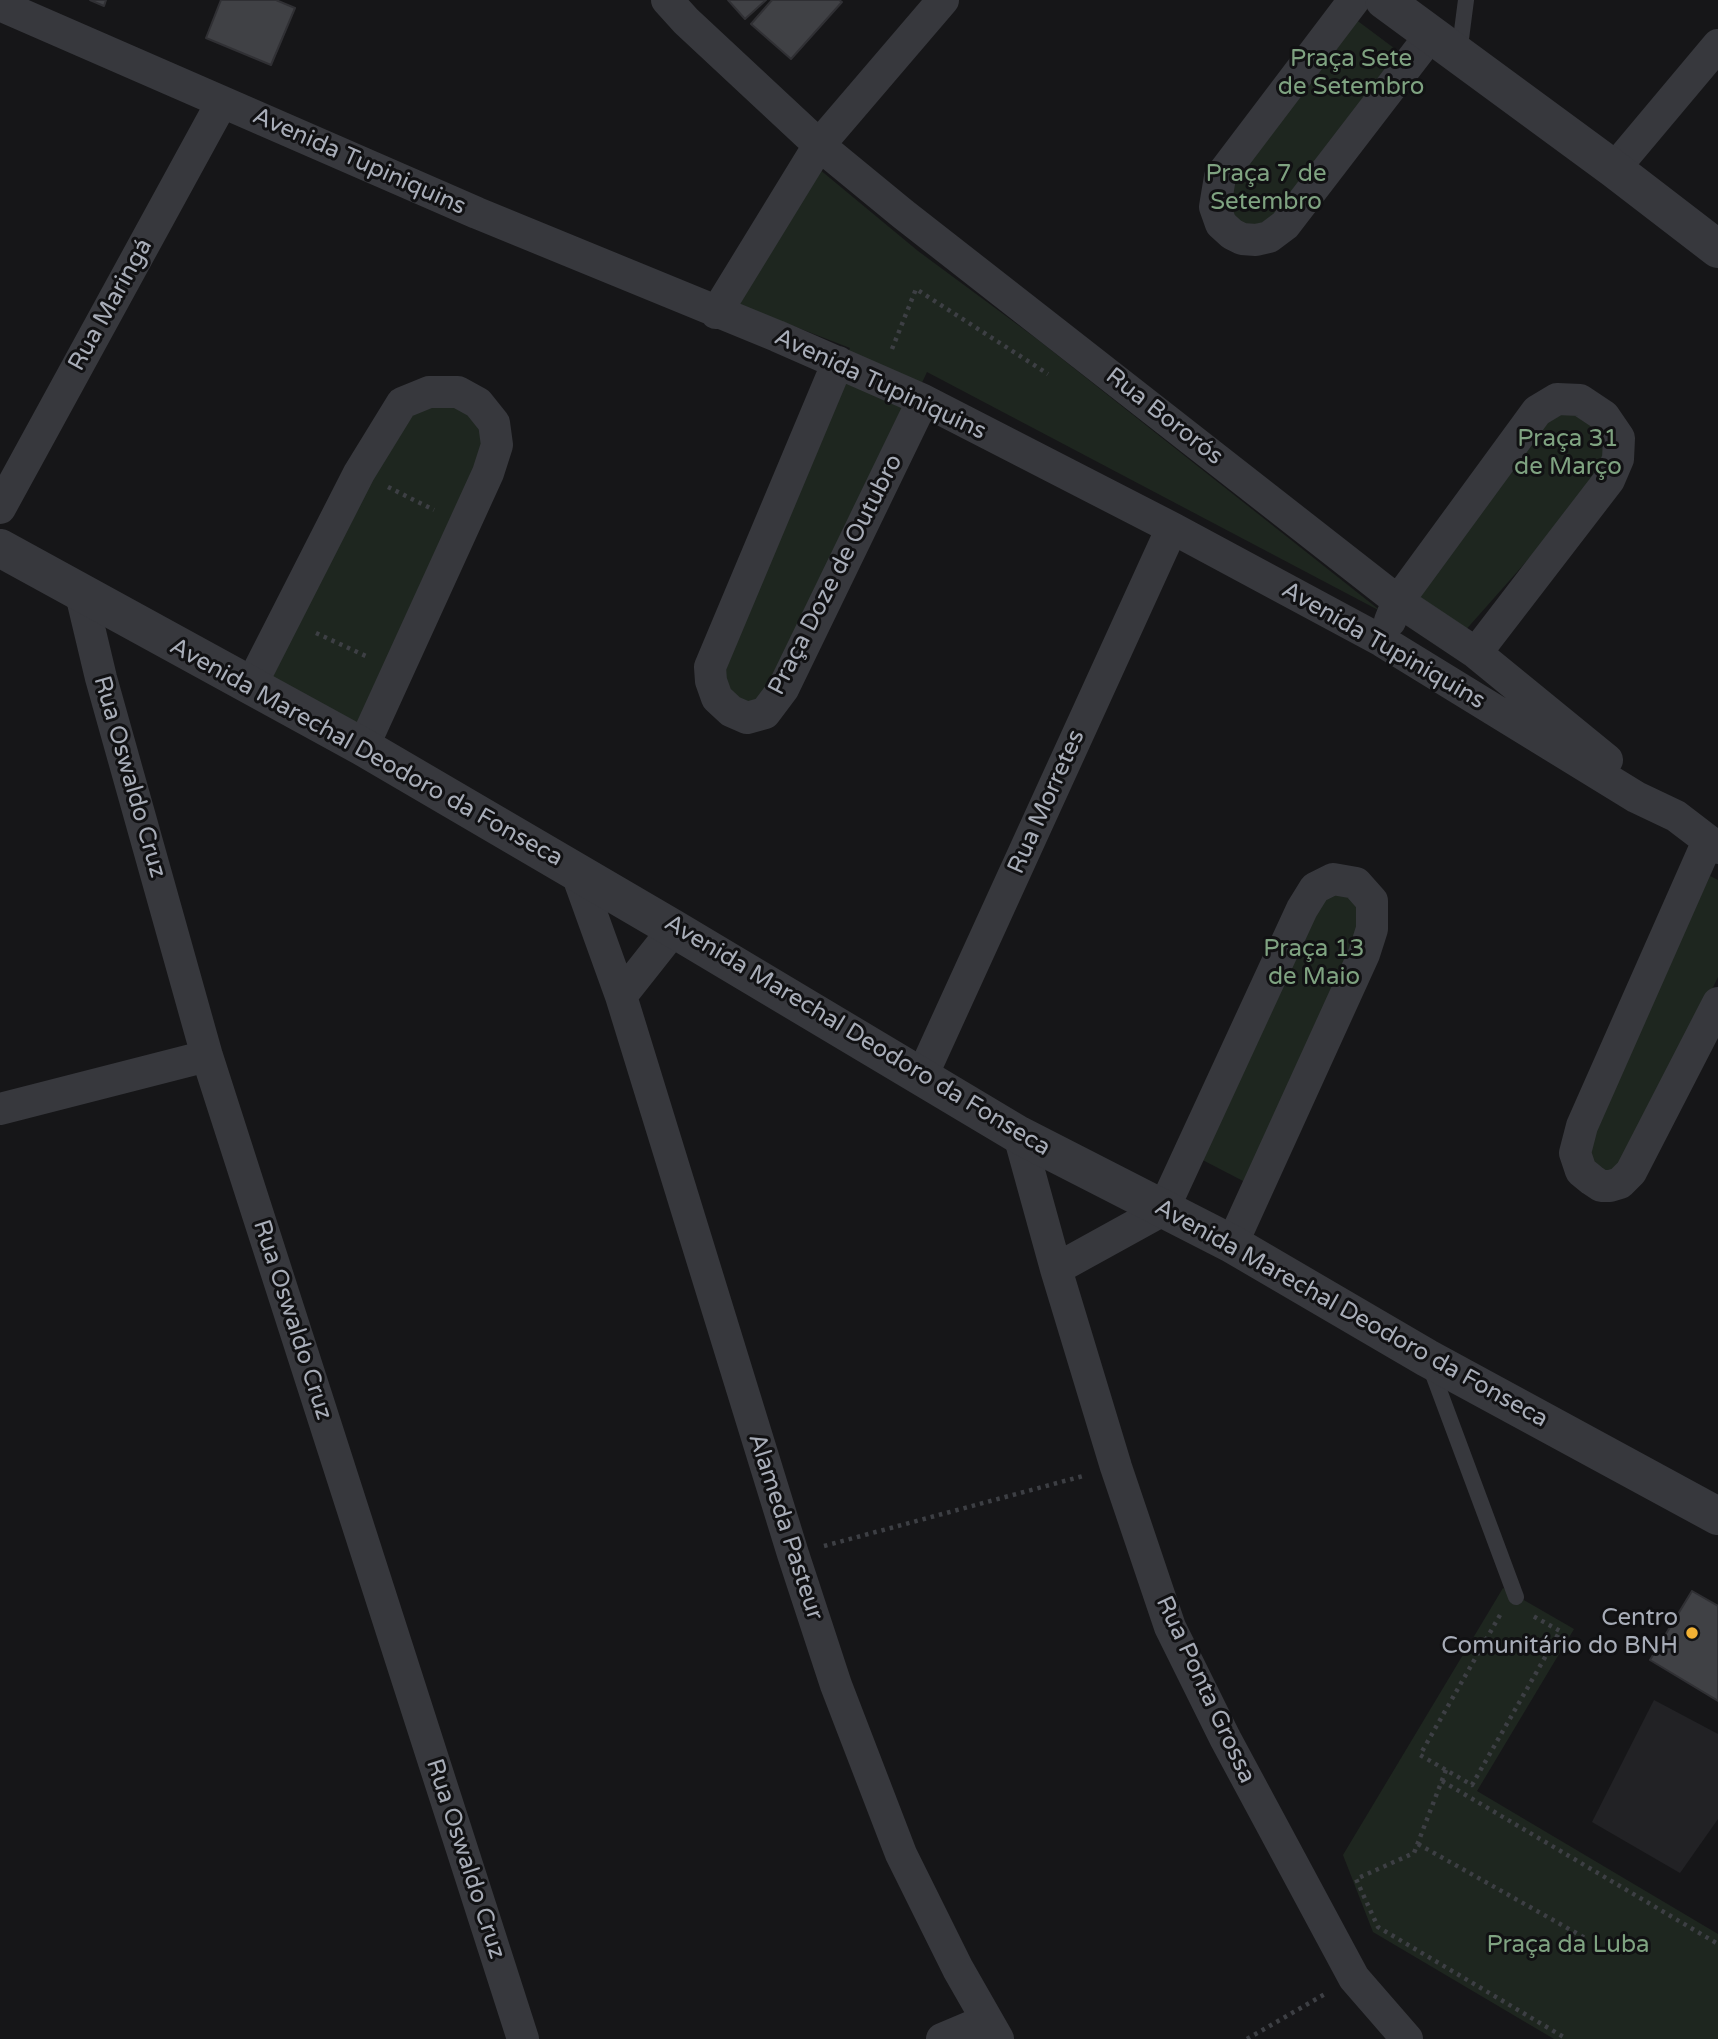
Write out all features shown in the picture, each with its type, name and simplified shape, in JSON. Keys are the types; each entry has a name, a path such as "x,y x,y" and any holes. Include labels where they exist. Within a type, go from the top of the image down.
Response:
{"street":[{"name":"Rua Bororós","path":"667,0 686,21 820,145 903,214 1398,601 1476,653 1676,816"},
{"path":"716,313 820,145 943,0"},
{"path":"1354,0 1220,177 1215,207 1221,224 1231,234 1241,239 1256,240 1269,237 1285,225 1445,46"},
{"path":"1384,0 1718,249"},
{"name":"Avenida Tupiniquins","path":"0,5 477,213 838,362 923,400 1172,527 1382,641 1636,797 1676,816 1713,844"},
{"path":"1614,169 1718,45"},
{"name":"Rua Maringá","path":"0,508 222,102"},
{"name":"Praça Doze de Outubro","path":"838,362 710,667 711,681 717,698 731,711 747,718 765,713 783,689 923,400"},
{"path":"251,685 359,473 402,403 429,391 458,392 478,403 494,423 497,445 488,472 363,747"},
{"path":"1382,641 1398,601 1537,411 1557,399 1580,400 1604,416 1619,438 1618,459 1609,480 1476,653"},
{"name":"Rua Morretes","path":"922,1076 1172,527"},
{"name":"Avenida Marechal Deodoro da Fonseca","path":"0,548 363,747 1019,1135 1232,1244 1427,1357 1718,1517"},
{"name":"Rua Oswaldo Cruz","path":"81,594 101,678 207,1056 523,2039"},
{"path":"1713,844 1582,1126 1575,1153 1581,1171 1592,1180 1610,1186 1620,1183 1631,1172 1718,1003"},
{"name":"Alameda Pasteur","path":"576,871 621,996 836,1685 901,1854 958,1969 992,2029"},
{"path":"1056,1269 1163,1210 1301,909 1315,888 1334,879 1356,883 1372,901 1372,929 1364,954 1232,1244"},
{"path":"621,996 674,929"},
{"path":"0,1109 207,1056"},
{"name":"Rua Ponta Grossa","path":"1019,1135 1116,1467 1170,1627 1225,1738 1354,1978 1407,2039"},
{"path":"942,2039 992,2029"}],"lane":[{"path":"1445,46 1466,0"},
{"path":"1427,1357 1516,1597"}],"path":[{"path":"359,473 464,525"},
{"path":"283,618 399,672"},
{"path":"793,1554 1116,1467"},
{"path":"1501,1613 1420,1755 1472,1785 1560,1631 1529,1613"},
{"path":"1446,1770 1414,1853 1356,1879 1378,1927 1567,2039"},
{"path":"1442,1781 1718,1944"},
{"path":"1418,1844 1585,1938"},
{"path":"1247,2039 1354,1978"}],"shaded area":[{"path":"1654,1700 1718,1734 1718,1819 1680,1873 1592,1822"}],"green space":[{"name":"Praça Sete de Setembro","path":"1347,13 1410,60 1287,218 1240,235 1221,191"},
{"path":"813,164 918,251 1037,339 1382,612 927,372 778,687 766,707 733,702 717,665 850,348 729,301"},
{"path":"459,402 492,437 362,729 259,678 413,404"},
{"name":"Praça 31 de Março","path":"1565,409 1599,424 1610,467 1463,633 1409,593 1545,415"},
{"path":"1710,876 1718,880 1718,977 1627,1162 1617,1171 1600,1175 1587,1158 1591,1128"},
{"name":"Praça 13 de Maio","path":"1323,888 1356,898 1365,924 1247,1183 1193,1155"},
{"name":"Praça da Luba","path":"1503,1588 1574,1629 1477,1791 1718,1934 1718,2039 1554,2039 1373,1932 1343,1855"}],"building":[{"path":"90,0 106,0 104,6"},
{"path":"221,0 276,0 295,8 271,65 206,38"},
{"path":"728,0 766,0 745,19"},
{"path":"772,0 842,2 791,59 751,24"},
{"name":"Centro Comunitário do BNH","path":"1692,1591 1718,1606 1718,1701 1650,1660"}],"place":[{"name":"Centro Comunitário do BNH","path":"1692,1633"}],"park label":[{"name":"Praça 7 de Setembro","path":"1266,189"}]}
